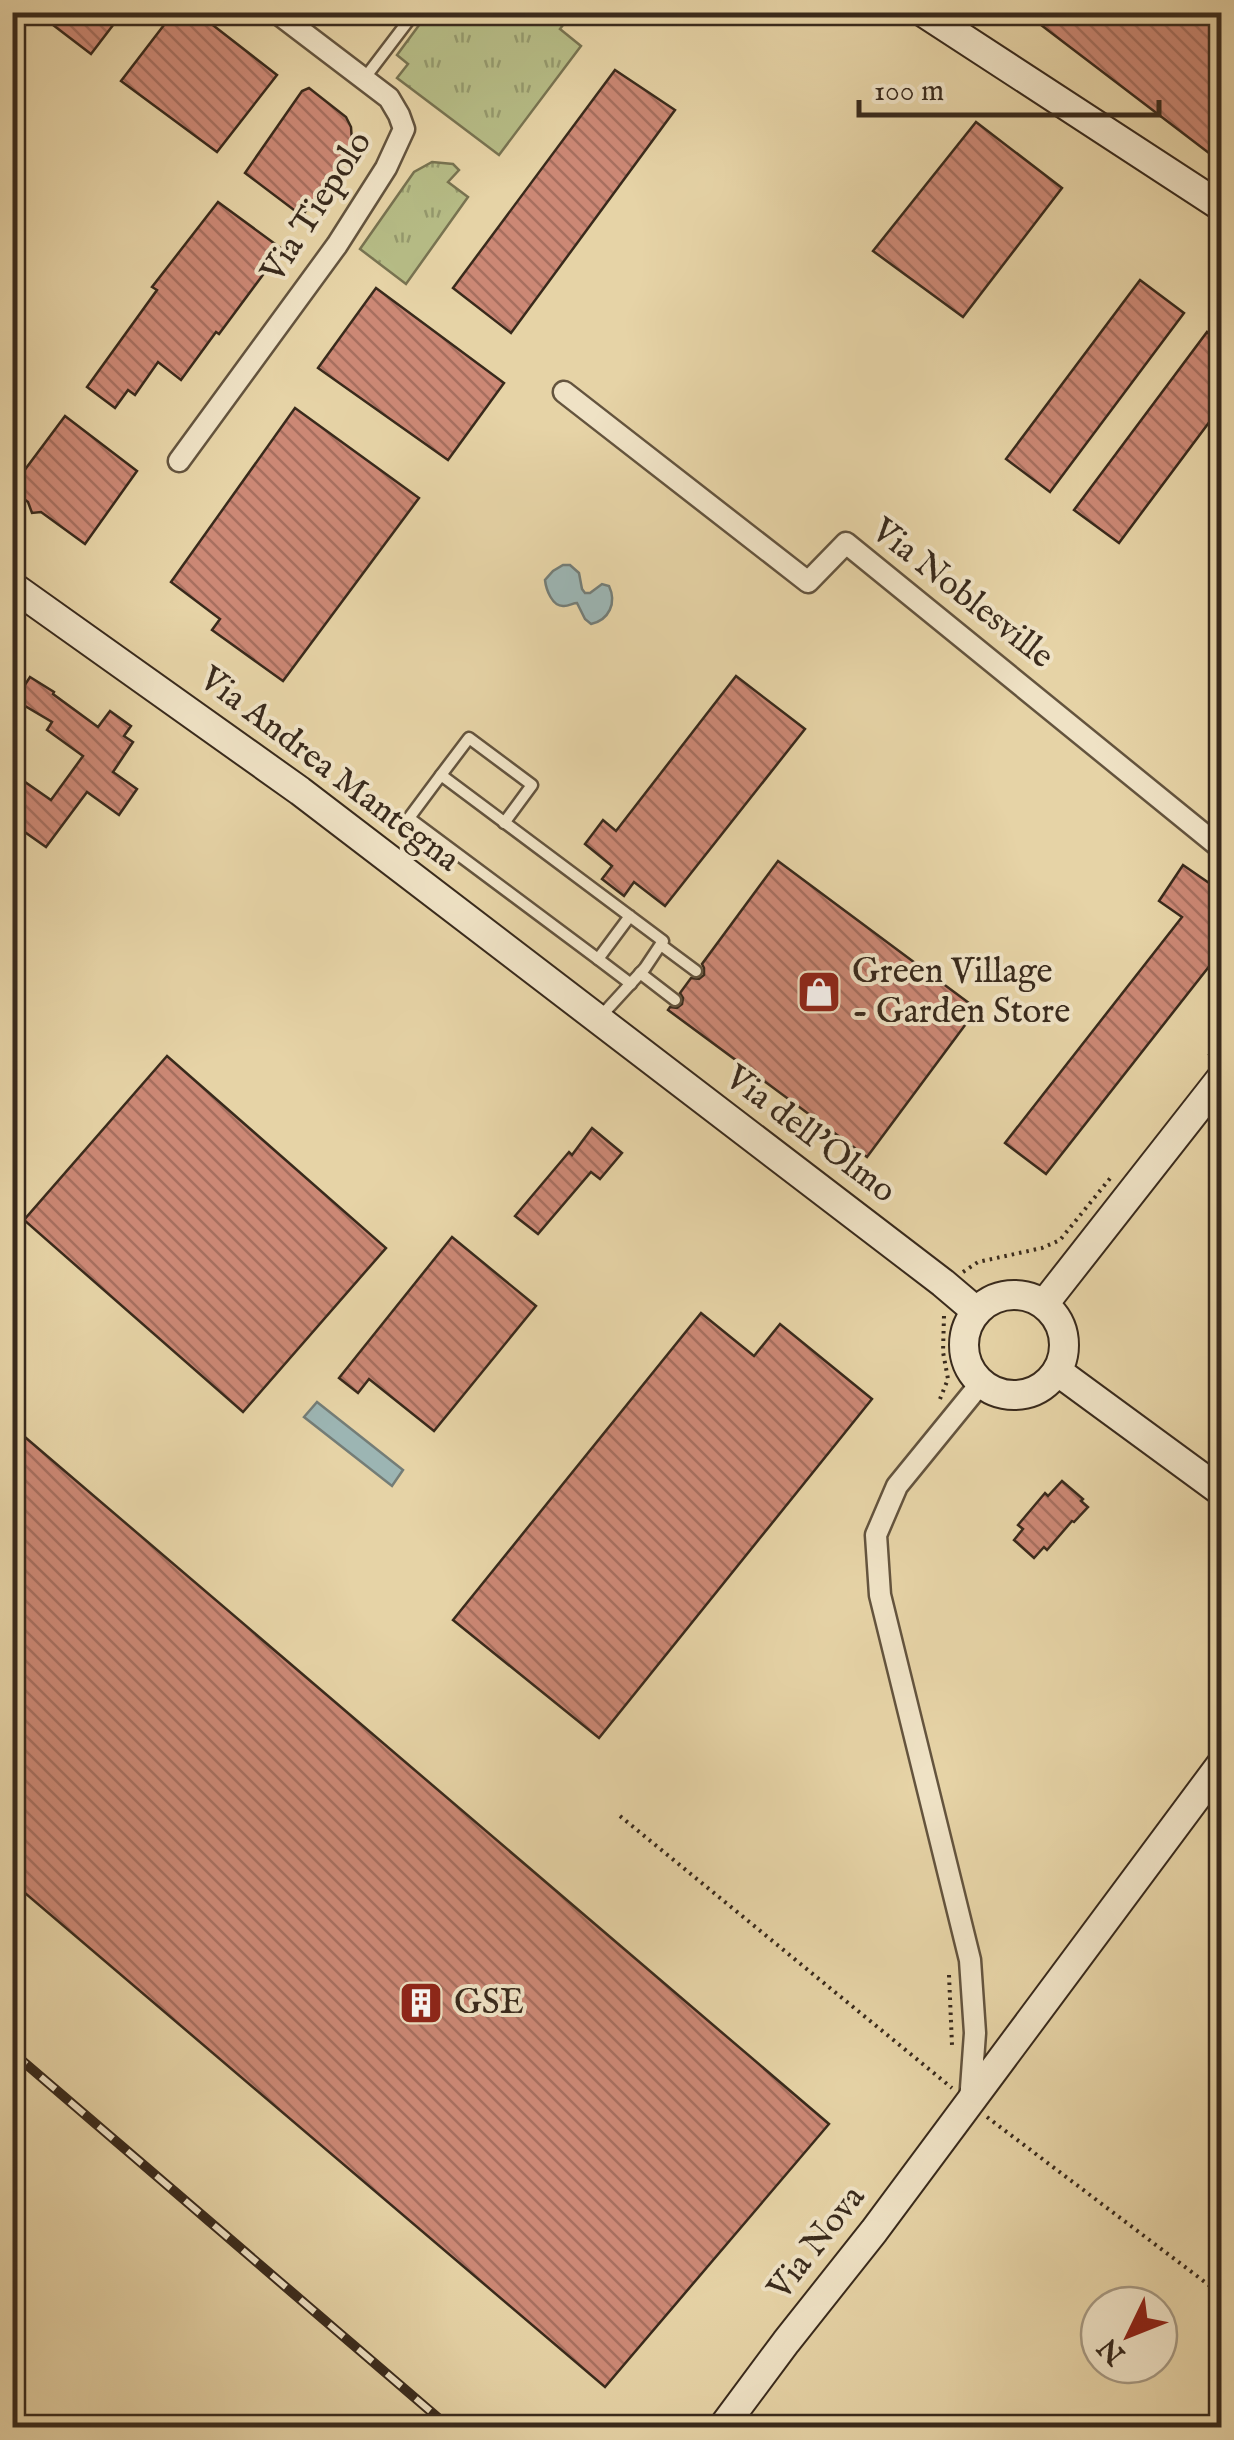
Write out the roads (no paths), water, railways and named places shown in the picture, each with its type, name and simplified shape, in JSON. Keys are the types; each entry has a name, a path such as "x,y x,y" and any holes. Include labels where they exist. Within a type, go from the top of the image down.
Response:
{"main road":[{"path":"923,12 1222,207"},
{"name":"Via Andrea Mantegna","path":"12,586 300,791 597,1020"},
{"name":"Via dell'Olmo","path":"597,1020 976,1311"},
{"path":"1044,1304 1215,1066"},
{"path":"1003,1295 1024,1295 1044,1304 1053,1312 1064,1335 1057,1371 1042,1386 1022,1395 1000,1393 981,1383 969,1367 963,1348 966,1328 976,1311 1003,1295"},
{"path":"1057,1371 1222,1492"},
{"name":"Via Nova","path":"722,2428 962,2097 1222,1764"}],"street":[{"name":"Via Tiepolo","path":"179,462 337,245 386,168 404,129 389,98 276,12"},
{"name":"Via Noblesville","path":"564,392 808,582 846,542 1222,849"},
{"path":"962,2097 976,2033 970,1960 880,1595 876,1536 897,1486 981,1383"}],"lane":[{"path":"364,78 415,12"},
{"path":"504,822 532,785 469,738 409,818 631,984"},
{"path":"441,776 664,942 597,1020"},
{"path":"598,959 630,916"},
{"path":"661,945 696,972"},
{"path":"640,973 676,1000"}],"water":[{"path":"563,565 570,565 579,573 585,593 602,584 609,586 612,604 603,619 591,624 577,603 560,606 553,601 545,580"},
{"path":"317,1402 403,1470 392,1486 304,1417"}],"railway":[{"path":"12,2052 450,2428"}],"place":[{"name":"Green Village - Garden Store","path":"819,992"},
{"name":"GSE","path":"421,2003"}]}
